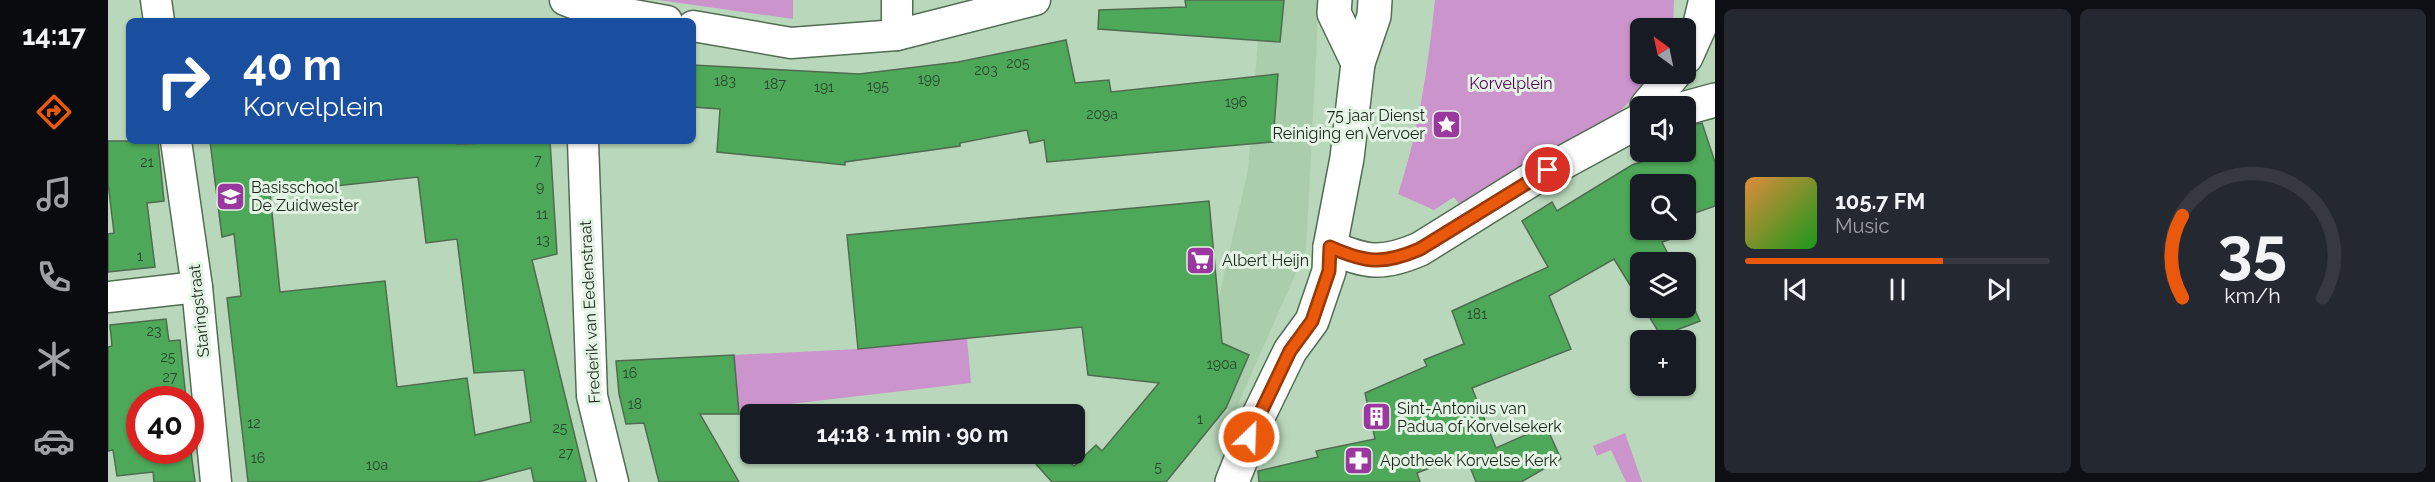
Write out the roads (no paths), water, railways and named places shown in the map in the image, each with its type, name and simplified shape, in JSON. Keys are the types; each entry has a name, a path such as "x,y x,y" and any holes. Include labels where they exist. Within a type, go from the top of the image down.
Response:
{"street":[{"path":"156,0 159,18"},
{"path":"897,0 897,35"},
{"path":"696,27 791,43 897,35 1035,0"},
{"path":"1335,0 1334,13 1358,63"},
{"path":"1232,482 1257,419 1290,351 1312,321 1329,271 1330,247 1347,158 1358,63 1374,16 1375,0"},
{"path":"1696,35 1708,5"},
{"path":"574,9 644,18"},
{"path":"1656,96 1666,84"},
{"path":"1696,105 1715,100"},
{"path":"1330,247 1356,259 1385,261 1420,249 1630,122"},
{"name":"Staringstraat","path":"176,144 197,287 216,482"},
{"name":"Frederik van Eedenstraat","path":"582,144 592,396 613,482"},
{"path":"108,297 197,287"}],"place":[{"name":"75 jaar Dienst Reiniging en Vervoer","path":"1446,124"},
{"name":"Basisschool De Zuidwester","path":"230,196"},
{"name":"Albert Heijn","path":"1201,260"},
{"name":"Sint-Antonius van Padua of Korvelsekerk","path":"1376,417"},
{"name":"Apotheek Korvelse Kerk","path":"1359,460"}],"park label":[{"name":"Korvelplein","path":"1511,83"}]}
